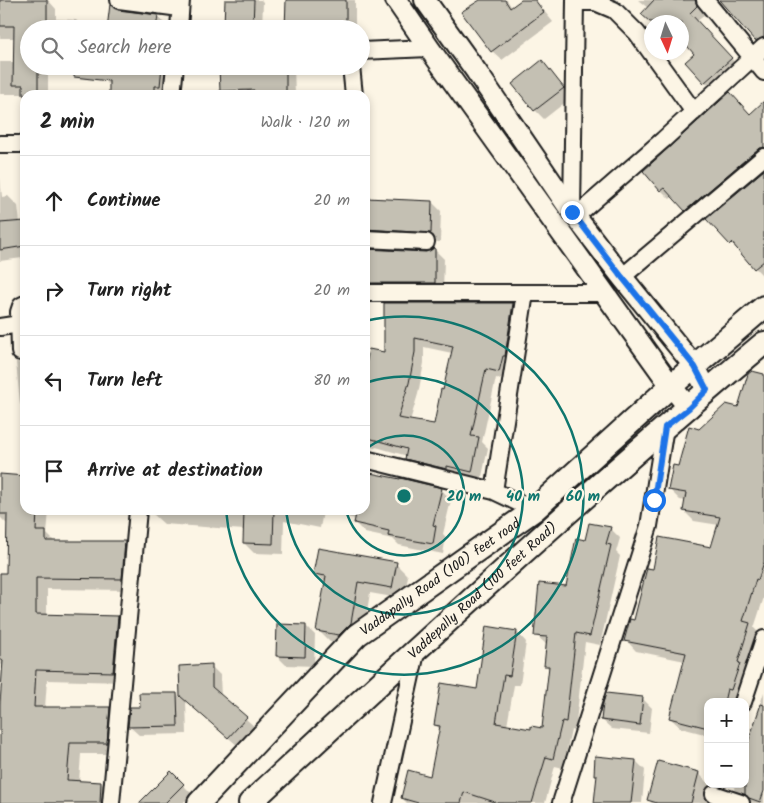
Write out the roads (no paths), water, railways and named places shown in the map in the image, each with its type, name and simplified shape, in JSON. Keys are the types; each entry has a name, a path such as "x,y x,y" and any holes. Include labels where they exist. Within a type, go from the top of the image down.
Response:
{"main road":[{"name":"Vaddapally Road (100) feet road","path":"199,803 357,634 534,510 671,386 764,307"},
{"name":"Vaddepally Road (100 feet Road)","path":"250,803 417,648 707,390 764,343"}],"street":[{"path":"119,0 181,4 179,20"},
{"path":"396,0 671,386 689,408"},
{"path":"705,0 758,52 764,72"},
{"path":"574,214 575,1 596,2 614,10 636,33 694,112"},
{"path":"433,3 476,71 574,214 695,367 707,390"},
{"path":"370,51 429,48"},
{"path":"574,214 694,112 758,52"},
{"path":"173,90 174,75"},
{"path":"352,75 353,90"},
{"path":"0,144 20,144"},
{"path":"622,277 764,157"},
{"path":"370,238 426,242"},
{"path":"370,293 606,293"},
{"path":"494,492 525,293"},
{"path":"20,309 20,352"},
{"path":"0,327 20,324"},
{"path":"561,803 649,526 665,427"},
{"path":"370,460 494,492 534,510"},
{"path":"111,803 138,515"},
{"path":"745,698 759,669 764,639"},
{"path":"383,803 417,648"},
{"path":"714,794 742,803"}]}
